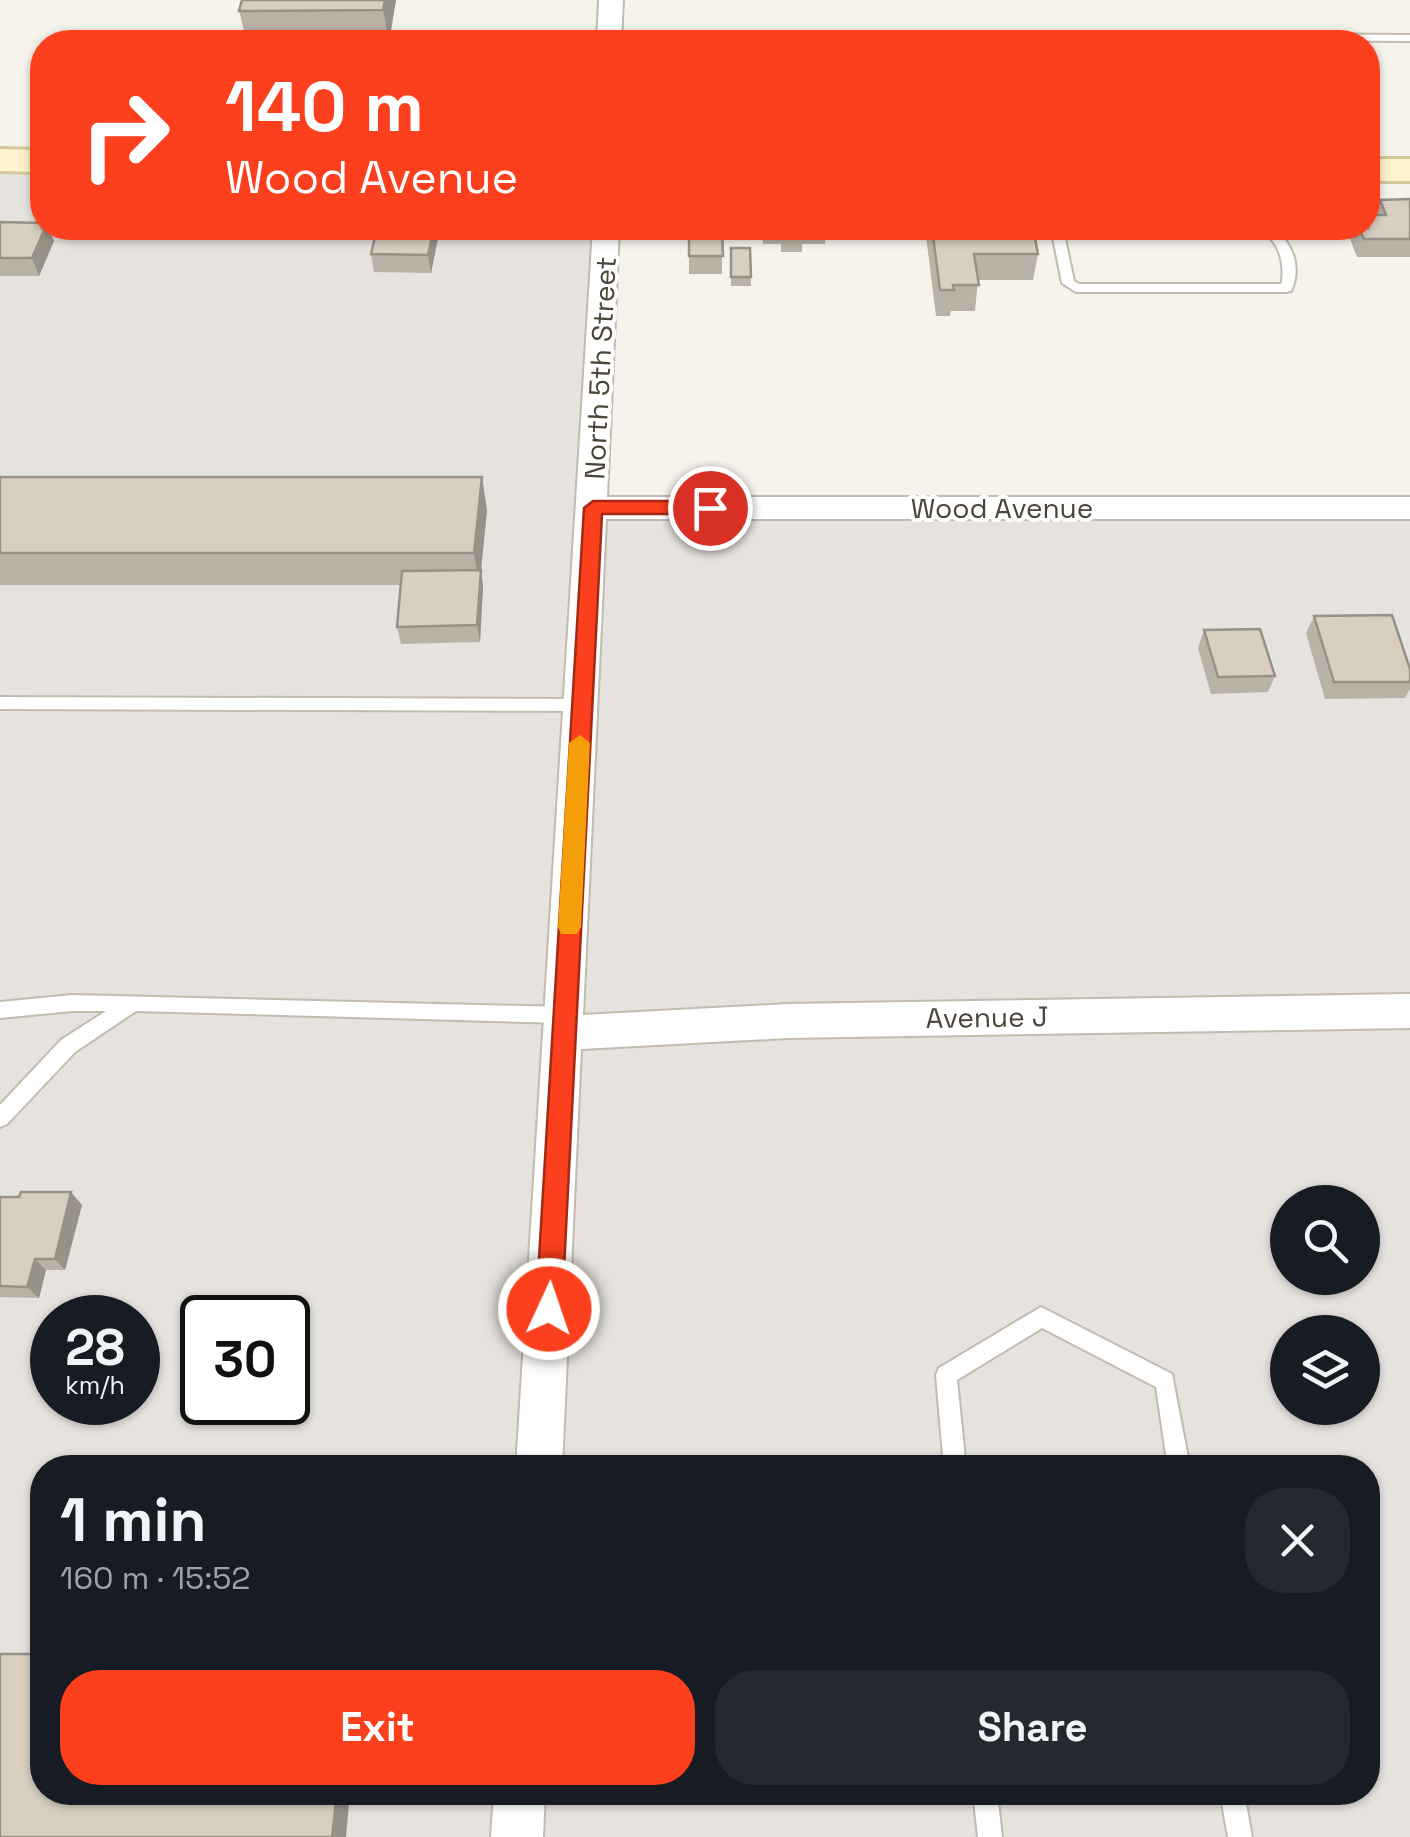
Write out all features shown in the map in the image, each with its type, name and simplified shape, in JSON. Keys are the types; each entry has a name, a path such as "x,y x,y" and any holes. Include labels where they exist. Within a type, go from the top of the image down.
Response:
{"main road":[{"path":"0,160 30,161"},
{"path":"1380,170 1410,170"}],"street":[{"path":"610,30 611,0"},
{"name":"North 5th Street","path":"540,1455 605,240"},
{"name":"Wood Avenue","path":"593,508 1410,508"},
{"name":"Avenue J","path":"565,1024 1410,1011"},
{"path":"518,1837 519,1805"}],"lane":[{"path":"1380,38 1410,38"},
{"path":"1059,240 1068,283 1076,288 1286,288 1290,282 1289,265 1279,240"},
{"path":"0,704 582,705"},
{"path":"0,1010 72,1003 134,1003 565,1024"},
{"path":"0,1118 68,1046 134,1003"},
{"path":"954,1455 946,1375 1041,1316 1165,1381 1177,1455"},
{"path":"987,1805 990,1837"},
{"path":"1234,1805 1240,1837"}],"shaded area":[{"path":"0,160 30,161 30,240 603,240 593,507 1410,508 1410,1837 0,1837"}],"building":[{"path":"242,0 385,0 383,10 239,11"},
{"path":"1410,199 1410,239 1380,239 1380,215 1386,215 1380,200"},
{"path":"0,222 30,223 30,240 40,240 32,258 0,258"},
{"path":"374,240 431,240 428,255 371,254"},
{"path":"689,240 722,240 723,256 689,256"},
{"path":"934,240 1035,240 1038,254 974,254 979,285 953,285 954,290 940,290"},
{"path":"731,248 750,248 751,277 731,277"},
{"path":"0,477 482,477 474,553 0,553"},
{"path":"481,570 477,625 397,627 402,571"},
{"path":"1392,615 1410,669 1410,682 1334,682 1314,616"},
{"path":"1260,629 1275,676 1218,677 1204,630"},
{"path":"21,1192 71,1192 55,1259 35,1259 27,1287 0,1286 0,1197 19,1197"},
{"path":"0,1654 30,1654 30,1805 336,1805 332,1837 0,1837"}],"slow traffic":[{"path":"569,927 580,743"}],"route":[{"path":"549,1309 593,508 710,508"}]}
